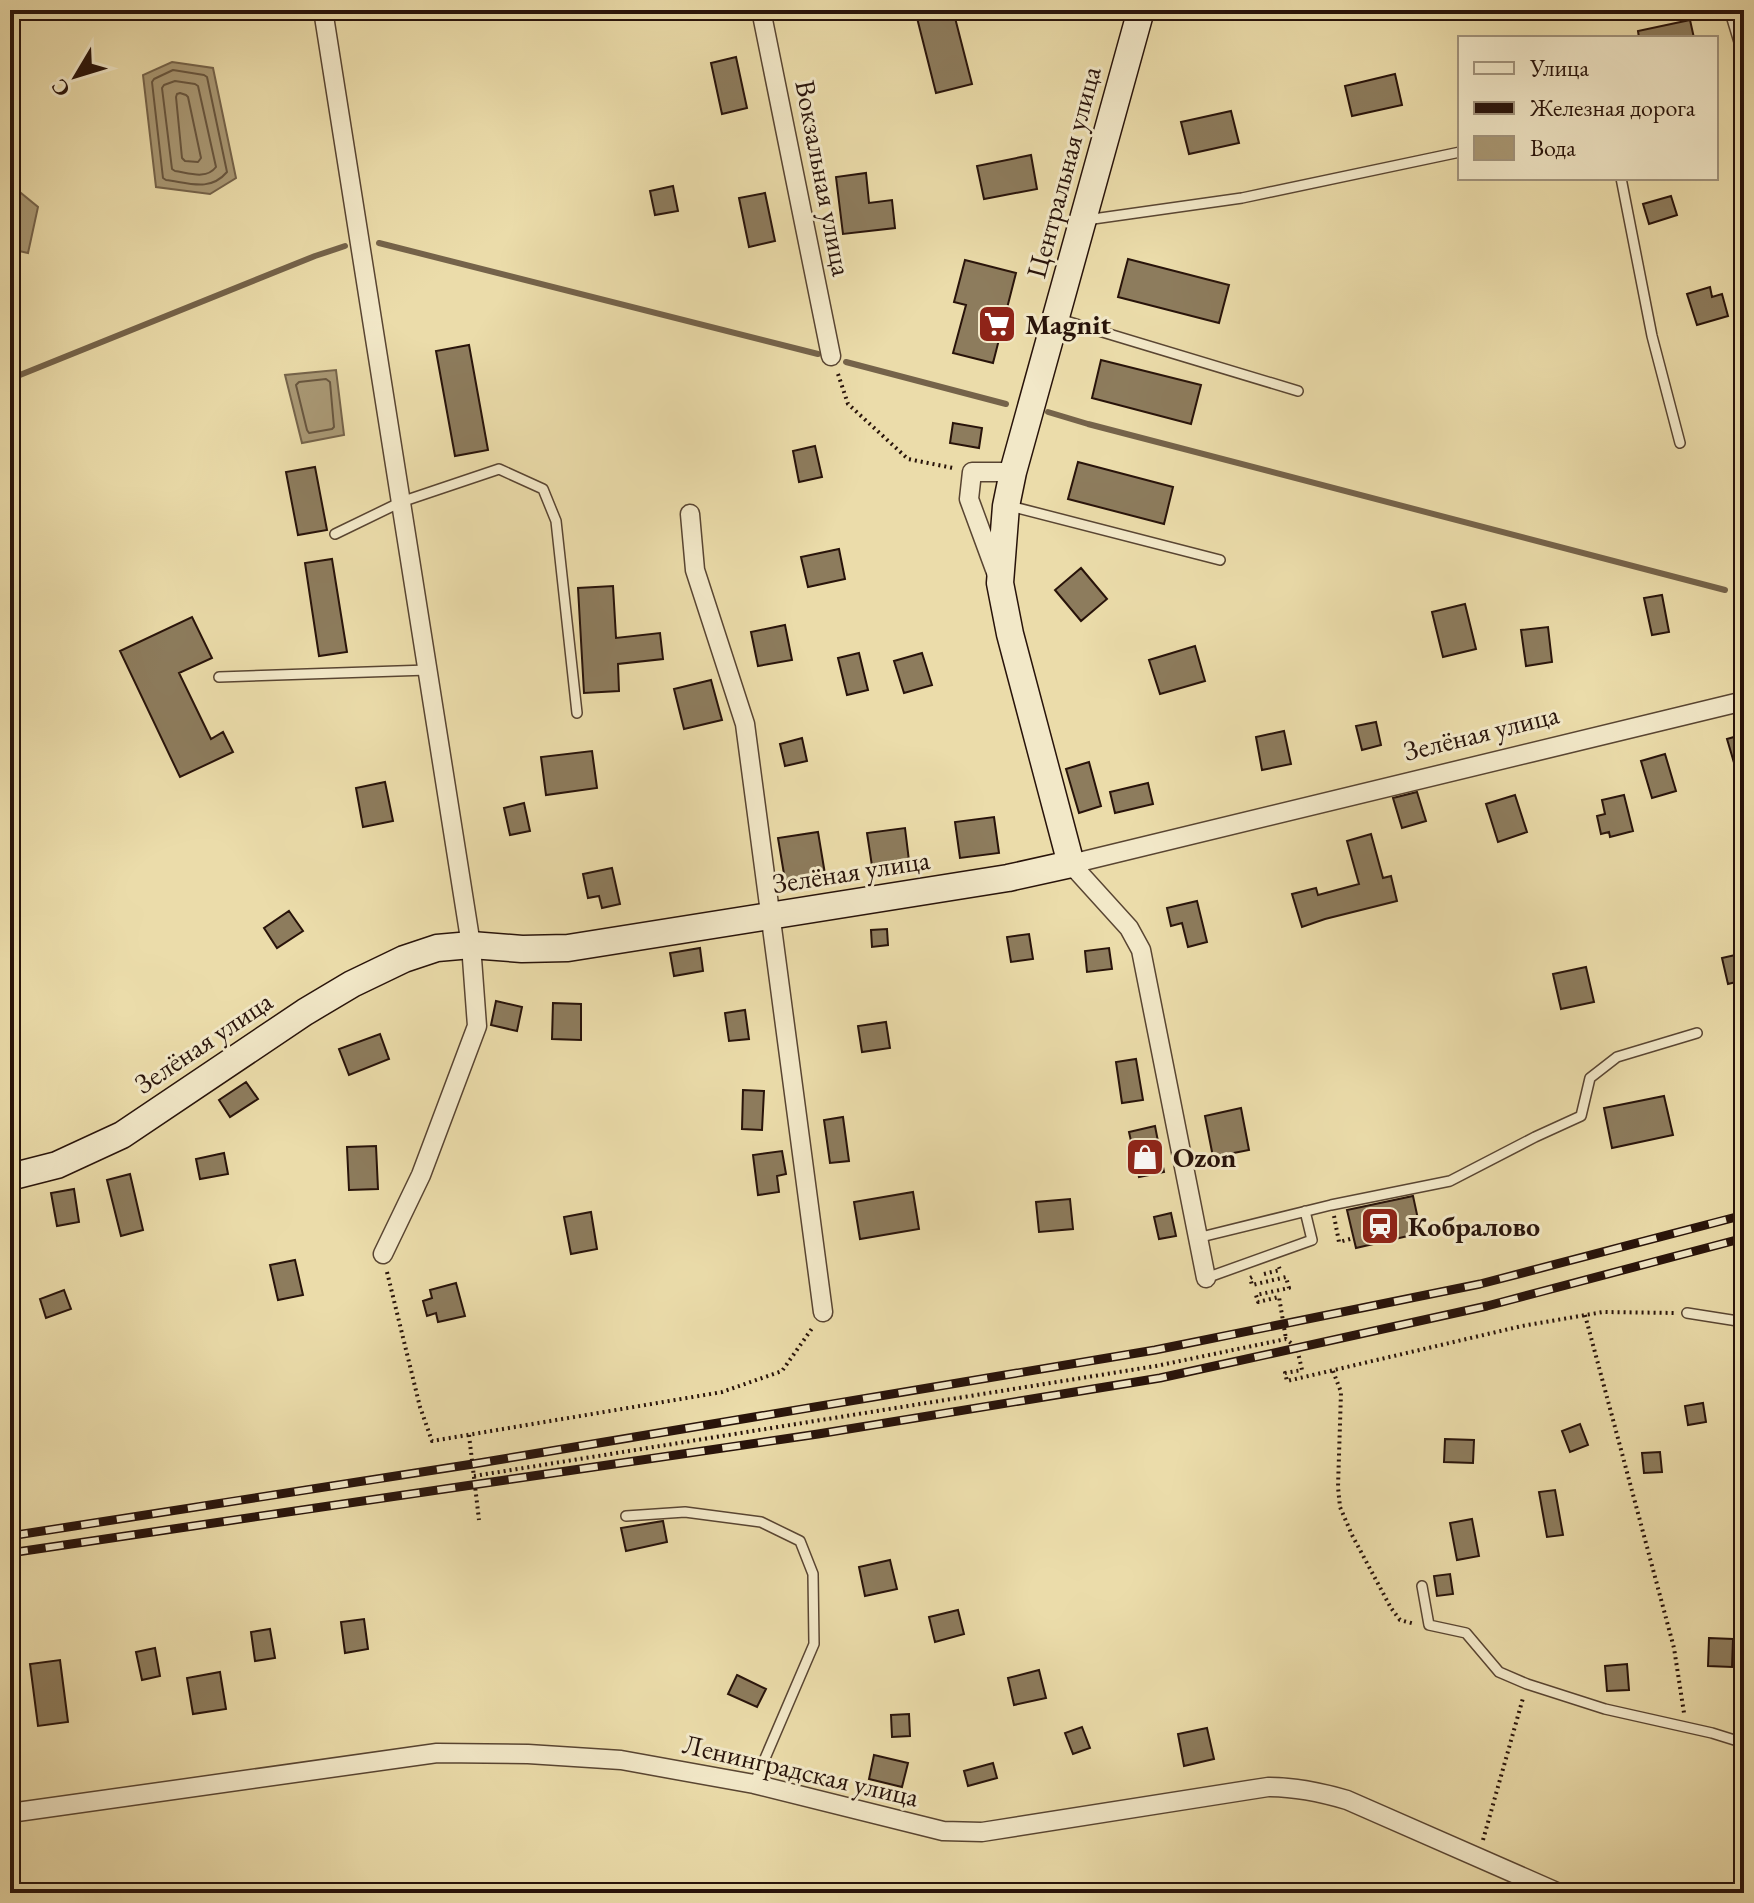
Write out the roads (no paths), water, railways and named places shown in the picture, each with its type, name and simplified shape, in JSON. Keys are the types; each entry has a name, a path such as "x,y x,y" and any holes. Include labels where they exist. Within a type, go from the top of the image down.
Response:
{"street":[{"path":"323,10 471,945 477,1026 421,1175 383,1254"},
{"name":"Вокзальная улица","path":"761,10 831,356"},
{"name":"Центральная улица","path":"1071,864 1010,634 1000,583 1006,506 1141,10"},
{"path":"1734,10 1744,43"},
{"path":"1000,583 969,499 972,472 1013,472"},
{"path":"690,514 695,570 745,724 823,1312"},
{"name":"Зелёная улица","path":"10,1177 57,1165 122,1135 352,984 404,959 437,948 471,945 522,949 568,948 1008,878 1744,701"},
{"path":"1071,864 1129,928 1141,950 1206,1278"},
{"name":"Ленинградская улица","path":"10,1813 437,1753 528,1754 621,1760 754,1784 943,1831 982,1832 1268,1787 1292,1787 1347,1800 1559,1893"}],"lane":[{"path":"1083,221 1242,198 1458,152"},
{"path":"1621,180 1652,336 1680,443"},
{"path":"1056,318 1298,391"},
{"path":"335,534 401,502 499,469 543,489 556,521 577,713"},
{"path":"1006,506 1220,560"},
{"path":"219,677 428,670"},
{"path":"1197,1238 1331,1205 1450,1181 1581,1116 1590,1078 1617,1057 1697,1033"},
{"path":"1206,1278 1312,1240 1305,1211"},
{"path":"1687,1313 1744,1322"},
{"path":"626,1516 685,1512 761,1522 800,1541 813,1574 814,1644 754,1784"},
{"path":"1422,1586 1429,1625 1466,1633 1499,1672 1605,1709 1744,1743"}],"water":[{"path":"172,62 213,68 236,178 210,194 156,187 143,75"},
{"path":"10,184 38,207 28,253 10,249"},
{"path":"336,370 344,435 302,443 285,375"}],"waterway":[{"path":"379,243 818,354"},
{"path":"10,379 345,246"},
{"path":"846,362 1006,404"},
{"path":"1048,412 1725,590"}],"railway":[{"path":"10,1536 473,1464 1155,1350 1480,1284 1744,1215"},
{"path":"10,1553 818,1434 1160,1378 1487,1306 1744,1238"}],"place":[{"name":"Magnit","path":"997,324"},
{"name":"Ozon","path":"1145,1157"},
{"name":"Кобралово","path":"1380,1226"}]}
